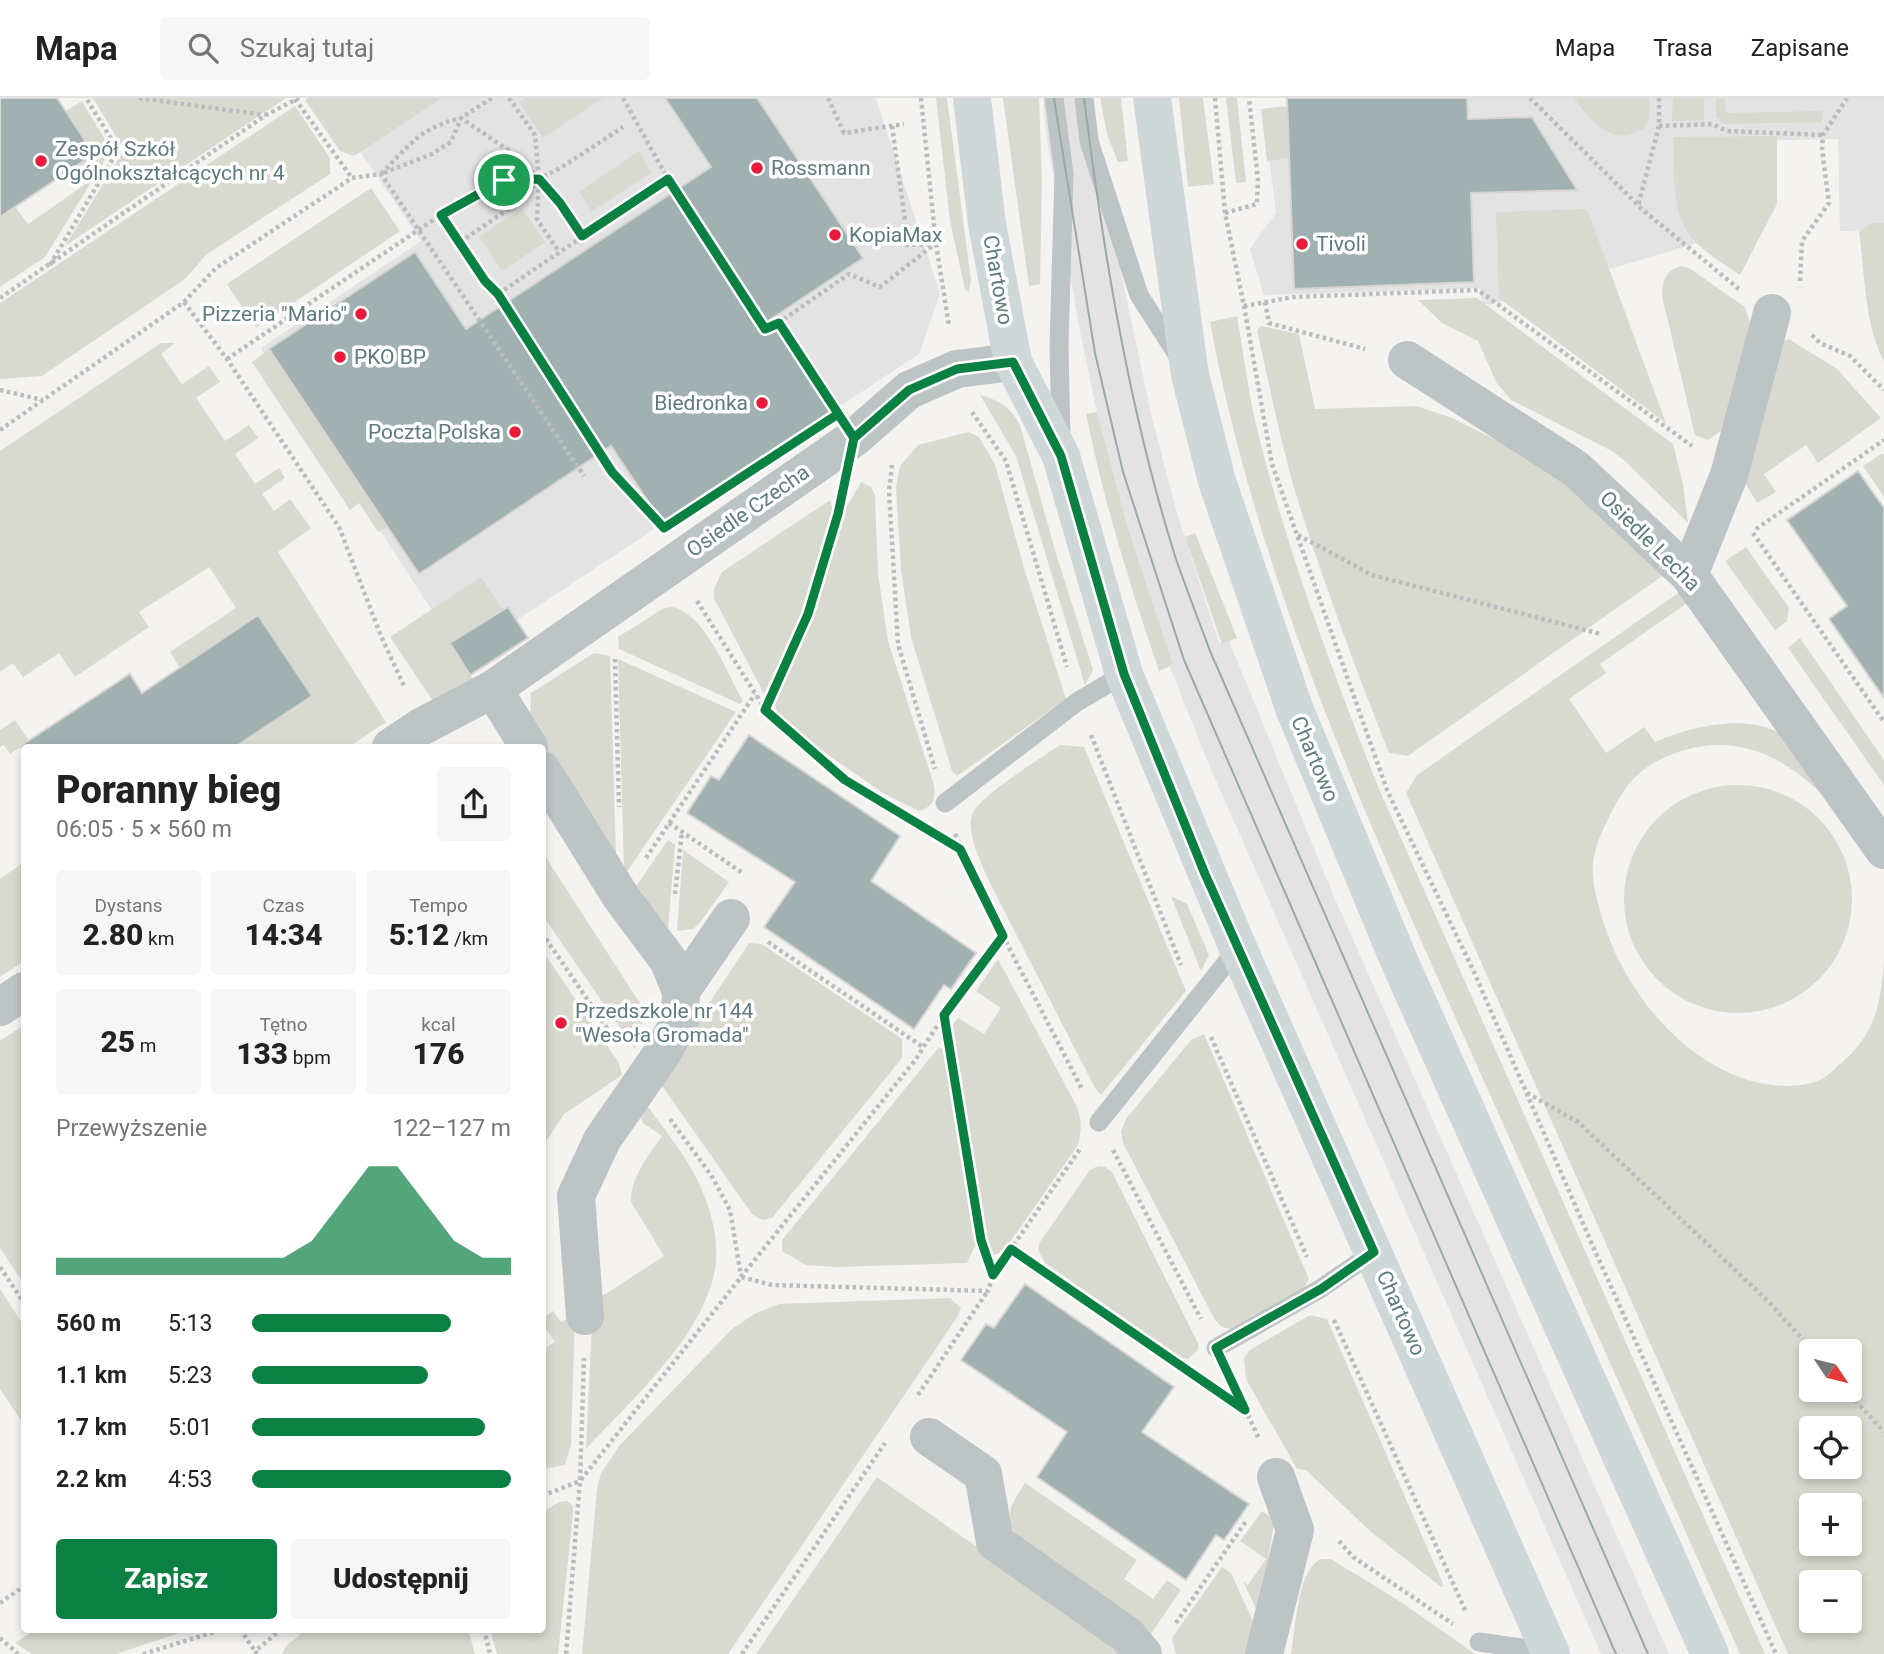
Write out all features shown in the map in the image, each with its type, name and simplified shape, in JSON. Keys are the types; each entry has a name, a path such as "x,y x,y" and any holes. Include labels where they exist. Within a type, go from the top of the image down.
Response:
{"street":[{"name":"Chartowo","path":"972,98 987,224 1013,362 1061,456 1124,674 1238,948 1551,1653"},
{"name":"Chartowo","path":"1152,98 1190,375 1217,481 1294,708 1400,963 1710,1654"},
{"path":"1689,575 1729,475 1785,316"},
{"name":"Osiedle Lecha","path":"1407,359 1576,469 1689,575 1884,850"},
{"name":"Osiedle Czecha","path":"406,737 493,689 613,605 669,545 854,438 909,390 957,369 1013,362"},
{"path":"493,689 527,744"},
{"path":"546,775 621,897 668,960 681,991 680,1020 663,1052 602,1140 576,1196 585,1315"},
{"path":"681,991 731,918"},
{"path":"0,1007 21,993"},
{"path":"929,1437 983,1474 995,1542 1127,1635 1156,1643"},
{"path":"1264,1654 1295,1530 1276,1477"}],"lane":[{"path":"1054,98 1064,174 1059,345 1061,456"},
{"path":"1084,98 1090,141 1139,295 1190,375"},
{"path":"945,803 1077,702 1124,674"},
{"path":"1099,1122 1238,948"},
{"path":"1216,1348 1321,1289 1374,1252"},
{"path":"1479,1642 1551,1653"}],"path":[{"path":"50,267 118,150 86,98"},
{"path":"139,98 266,115"},
{"path":"381,174 420,135 436,124 461,118 492,98"},
{"path":"509,98 535,135 539,179 537,219 559,252"},
{"path":"623,98 668,179 765,329 779,323 849,274 880,287 936,244 906,245 892,126"},
{"path":"828,98 844,133 904,124"},
{"path":"1215,98 1224,213 1244,306 1272,464 1387,790 1474,972 1776,1654"},
{"path":"1224,213 1257,204 1258,180 1248,98"},
{"path":"1530,98 1638,206 1715,271 1785,316 1820,344 1850,356 1884,390"},
{"path":"1638,206 1659,126 1659,98"},
{"path":"1785,316 1802,241 1829,203 1822,149 1823,135 1847,98"},
{"path":"0,298 50,267 266,115 297,99 352,178"},
{"path":"0,430 184,302 216,268 352,178 381,174 432,154 451,142 461,118"},
{"path":"461,118 511,152 539,179 560,203 582,236"},
{"path":"1659,126 1712,124 1727,131 1823,135"},
{"path":"460,242 519,202 539,179 623,127"},
{"path":"381,174 584,476"},
{"path":"227,359 441,215 504,180 539,179"},
{"path":"498,294 668,179"},
{"path":"441,215 485,281 498,294 612,472 669,545 765,710 845,780 926,828"},
{"path":"1244,306 1293,297 1478,290 1694,448"},
{"path":"184,302 227,359 339,527 381,636 406,737"},
{"path":"1265,302 1269,323 1407,359"},
{"path":"765,710 808,614 838,514 854,438 779,323"},
{"path":"0,390 44,400"},
{"path":"1752,532 1884,440"},
{"path":"899,457 890,466 889,491 898,644 960,849 1216,1348 1276,1477 1156,1643"},
{"path":"1729,475 1741,517 1884,722"},
{"path":"1296,535 1372,575 1601,634"},
{"path":"613,605 619,813"},
{"path":"621,897 755,694"},
{"path":"669,824 757,883 731,918 923,1047"},
{"path":"937,835 960,849"},
{"path":"546,1494 580,1481 923,1047 1003,936"},
{"path":"944,1015 981,1240 993,1275"},
{"path":"1526,1093 1578,1122 1769,1302 1801,1339"},
{"path":"918,1395 988,1291 993,1275 1099,1122"},
{"path":"1011,1249 1245,1410"},
{"path":"0,1267 21,1298"},
{"path":"741,1277 772,1285 988,1291"},
{"path":"566,1654 580,1481 585,1315"},
{"path":"1857,1402 1884,1432"},
{"path":"742,1654 887,1441"},
{"path":"1334,1537 1353,1557 1479,1642"},
{"path":"0,1603 21,1588"},
{"path":"144,1654 212,1633"},
{"path":"243,1633 256,1652 277,1633"},
{"path":"485,1633 491,1654"},
{"path":"0,1638 18,1654"}],"shaded area":[{"path":"93,98 286,98 65,246 124,150"},
{"path":"393,98 876,98 940,294 919,354 491,637 452,641 261,348 421,241 347,132"},
{"path":"442,98 354,156 340,151 305,100"},
{"path":"526,98 603,98 543,138 519,102"},
{"path":"936,98 947,98 971,280 969,292 965,290 950,221"},
{"path":"1003,98 1039,98 1042,182 1040,284 1029,286"},
{"path":"1043,98 1093,98 1113,235 1152,418 1177,513 1219,643 1229,641 1332,892 1669,1654 1601,1654 1207,760 1170,667 1173,665 1127,525 1097,412 1079,327 1046,133"},
{"path":"1100,98 1121,98 1128,161 1118,162 1107,134"},
{"path":"1179,98 1203,98 1214,184 1188,187"},
{"path":"1226,98 1237,98 1246,182 1236,183"},
{"path":"1286,98 1884,98 1884,230 1840,231 1838,139 1700,142 1701,242 1492,304 1482,304 1480,288 1264,295 1250,249 1276,213 1263,111 1286,110"},
{"path":"1574,98 1649,98 1646,127 1627,135 1608,132 1586,114"},
{"path":"1673,98 1704,98 1704,120 1672,121"},
{"path":"1716,98 1725,98 1726,113 1822,111 1822,122 1725,124 1716,117"},
{"path":"82,101 111,150 45,257 0,287 0,217 15,207 28,224 87,183 76,166 92,154 95,155 66,111"},
{"path":"295,106 330,158 330,174 207,254 185,279 42,376 0,379 0,303"},
{"path":"1287,106 1288,158 1267,161 1261,109"},
{"path":"1777,136 1777,204 1740,275 1703,249 1685,227 1675,190 1673,137"},
{"path":"639,151 651,173 592,211 579,192"},
{"path":"371,188 400,231 256,328 227,284"},
{"path":"522,208 545,242 502,271 479,237"},
{"path":"1587,209 1666,423 1499,298 1496,212"},
{"path":"1871,223 1884,223 1884,361 1872,331 1859,232"},
{"path":"1681,266 1689,268 1745,307 1752,329 1723,429 1708,440 1695,435 1662,296 1666,277"},
{"path":"1477,298 1673,444 1683,484 1688,523 1625,461 1610,450 1511,400 1496,382 1478,341 1442,323 1418,300"},
{"path":"1237,316 1254,416 1279,511 1326,651 1379,789 1765,1654 1740,1654 1388,866 1316,689 1255,508 1230,416 1210,322"},
{"path":"1261,326 1299,334 1315,409 1417,406 1452,418 1562,473 1665,574 1408,756 1389,753 1333,606 1296,494 1257,330"},
{"path":"1789,339 1837,369 1881,418 1818,463 1806,445 1764,474 1776,492 1757,503 1744,481 1777,343"},
{"path":"161,343 175,343 161,354 182,384 209,366 220,382 196,398 225,441 249,425 258,438 235,454 255,484 279,468 285,478 262,494 274,511 290,499 311,528 278,552 386,722 353,744 240,744 313,697 257,614 180,668 170,652 236,608 209,567 139,612 149,627 75,677 59,653 23,677 13,663 0,672 0,451"},
{"path":"269,349 387,527 378,532 359,503 350,510 252,362"},
{"path":"980,395 1004,406 1020,425 1057,557 1093,670 1085,685 1016,456"},
{"path":"1097,412 1127,525 1173,665 1159,671 1118,544 1093,447 1086,414"},
{"path":"969,432 979,437 995,464 1024,568 1066,699 957,776 952,771 911,637 901,570 896,488 900,466 918,445"},
{"path":"1884,454 1884,497 1863,466"},
{"path":"861,482 871,487 875,495 878,574 888,641 934,785 932,801 928,807 919,811 883,793 791,729 782,721 775,703 776,691 812,616 842,515"},
{"path":"830,500 834,513 802,616 764,694 714,598 714,589 722,572"},
{"path":"1195,533 1237,638 1222,644 1185,537"},
{"path":"1746,547 1789,608 1787,621 1775,630 1725,561"},
{"path":"481,577 503,610 450,643 473,680 435,704 390,637"},
{"path":"1681,591 1690,601 1600,664 1606,673 1569,699 1606,753 1644,727 1655,742 1707,726 1745,724 1763,727 1780,733 1794,744 1831,804 1800,775 1766,755 1727,745 1685,750 1658,760 1630,783 1609,817 1598,842 1593,878 1611,943 1625,972 1643,999 1687,1047 1714,1065 1742,1078 1772,1085 1792,1086 1812,1083 1828,1075 1852,1053 1869,1030 1878,1005 1884,961 1884,1654 1788,1654 1406,793 1417,775"},
{"path":"672,607 695,620 705,632 743,701 740,704 619,649 618,637 664,608"},
{"path":"1800,638 1884,760 1884,785 1788,648"},
{"path":"594,653 610,656 616,857 546,749 546,744 540,740 530,716 531,693"},
{"path":"618,659 736,712 626,873 624,870"},
{"path":"15,720 29,741 10,754 4,745 0,747 0,730"},
{"path":"1060,745 1084,747 1186,991 1101,1095 994,891 971,832 972,815 986,798"},
{"path":"1738,785 1760,787 1782,794 1801,804 1826,827 1847,866 1852,899 1850,921 1843,943 1833,962 1810,987 1771,1008 1738,1013 1716,1011 1694,1004 1675,994 1650,971 1629,932 1624,899 1626,877 1633,855 1643,836 1666,811 1705,790"},
{"path":"668,840 675,845 668,929 635,888"},
{"path":"683,850 729,882 699,924 693,929 677,931"},
{"path":"546,858 645,1011 635,1049 546,920"},
{"path":"21,864 21,963 0,977 0,879"},
{"path":"1171,896 1187,904 1209,955 1201,971"},
{"path":"749,943 762,944 902,1039 902,1058 772,1218 762,1220 752,1214 658,1080"},
{"name":"Przedszkole nr 144 \"Wesoła Gromada\"","path":"546,956 619,1063 622,1075 564,1114 546,1141"},
{"path":"998,959 1076,1105 1081,1129 1078,1145 1003,1252 992,1255 985,1241 953,1025 958,1018 984,1034 1001,1008 976,991"},
{"path":"21,1027 21,1280 0,1248 0,1041"},
{"path":"1204,1034 1309,1279 1299,1295 1231,1329 1222,1327 1215,1320 1123,1143 1121,1131 1126,1119 1191,1040"},
{"path":"939,1047 949,1053 977,1242 967,1263 836,1267 806,1265 782,1251 782,1240"},
{"path":"644,1101 698,1181 710,1212 715,1235 715,1269 697,1318 681,1342 644,1388 586,1449 593,1302 664,1256 631,1202 637,1176 662,1136 643,1123 638,1110"},
{"path":"1098,1166 1112,1172 1198,1343 1198,1350 1188,1359 1182,1358 1045,1263 1038,1250 1040,1242 1090,1170"},
{"path":"0,1289 21,1321 21,1420 0,1389"},
{"path":"950,1298 961,1308 958,1316 728,1654 582,1654 597,1489 601,1473 620,1445 732,1329 756,1313 779,1304"},
{"path":"553,1311 561,1322 575,1314 571,1445 565,1465 546,1468 546,1348 555,1342 546,1329 546,1316"},
{"path":"1310,1315 1327,1319 1444,1586 1441,1587 1371,1532 1306,1470 1297,1469 1246,1379 1244,1358 1250,1350"},
{"path":"877,1477 1130,1654 756,1654"},
{"path":"1025,1483 1137,1560 1124,1579 1153,1599 1167,1580 1181,1590 1149,1637 1016,1540 1010,1510"},
{"path":"567,1501 573,1506 573,1514 558,1654 497,1654 491,1633 546,1633 546,1510 559,1502"},
{"path":"1262,1511 1273,1519 1274,1523 1259,1615 1243,1581 1248,1585 1266,1559 1240,1541"},
{"path":"1321,1559 1331,1559 1404,1604 1475,1654 1291,1654 1302,1587 1313,1565"},
{"path":"1222,1567 1231,1573 1257,1630 1253,1654 1176,1654 1172,1638"},
{"path":"30,1633 180,1633 116,1654 32,1654 15,1643"},
{"path":"302,1633 469,1633 475,1654 282,1654 287,1645"}],"building":[{"name":"Zespół Szkół Ogólnokształcących nr 4","path":"0,98 57,98 94,154 0,217"},
{"path":"665,98 757,98 863,258 771,319 832,412 663,524 611,446 419,574 269,349 415,252 466,329 711,167"},
{"path":"1287,98 1467,98 1468,119 1532,117 1577,190 1471,193 1474,282 1294,289"},
{"path":"1858,471 1884,508 1884,698 1829,619 1847,606 1787,520"},
{"path":"508,607 528,638 470,675 450,643"},
{"path":"258,615 312,696 240,744 24,744 130,674 142,693"},
{"path":"749,735 900,836 871,881 976,953 951,989 944,985 914,1029 764,927 795,882 687,813 711,776 719,780"},
{"path":"1025,1284 1174,1387 1142,1432 1249,1504 1224,1540 1216,1535 1186,1580 1037,1477 1067,1432 961,1360 986,1324 994,1328"}],"tram line":[{"path":"1054,98 1095,353 1123,472 1184,660 1616,1654"},
{"path":"1084,98 1119,329 1144,444 1183,580 1210,651 1648,1654"}],"place":[{"name":"Zespół Szkół Ogólnokształcących nr 4","path":"41,161"},
{"name":"Rossmann","path":"757,168"},
{"name":"KopiaMax","path":"835,235"},
{"name":"Tivoli","path":"1302,244"},
{"name":"Pizzeria \"Mario\"","path":"361,314"},
{"name":"PKO BP","path":"340,357"},
{"name":"Biedronka","path":"762,403"},
{"name":"Poczta Polska","path":"515,432"},
{"name":"Przedszkole nr 144 \"Wesoła Gromada\"","path":"561,1023"}],"route":[{"path":"504,180 441,215 485,281 498,294 612,472 664,528 838,414 854,438 909,390 957,369 1013,362 1061,456 1124,674 1205,874 1374,1252 1321,1289 1216,1348 1245,1410 1011,1249 993,1275 981,1240 944,1015 1003,936 960,849 845,780 765,710 808,614 838,514 854,438 779,323 765,329 668,179 582,236 560,203 539,179 504,180"}]}
